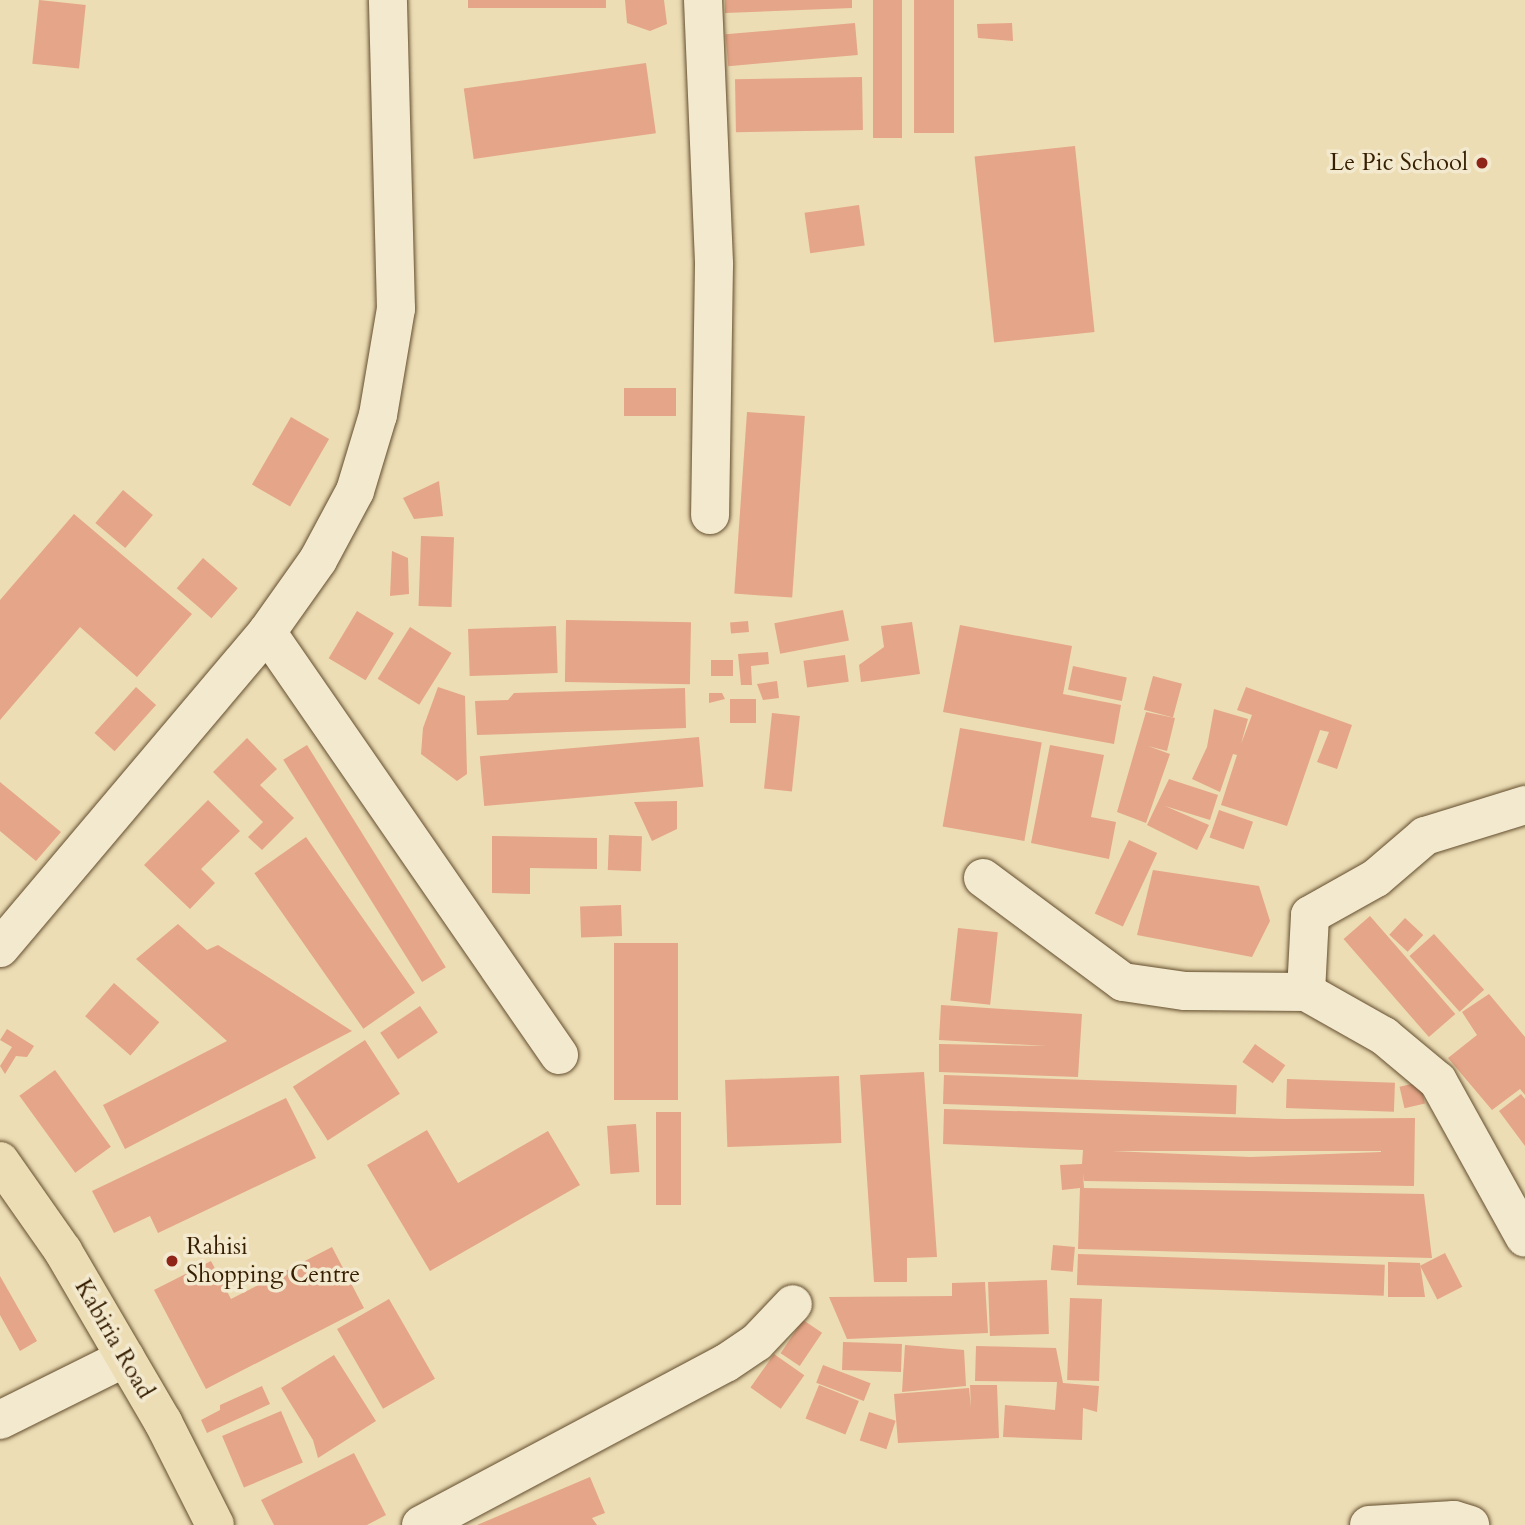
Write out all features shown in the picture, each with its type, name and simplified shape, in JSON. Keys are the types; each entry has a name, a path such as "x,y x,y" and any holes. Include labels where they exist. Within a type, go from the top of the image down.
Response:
{"main road":[{"name":"Kabiria Road","path":"0,1161 63,1251 125,1358 215,1525"}],"street":[{"path":"0,948 267,632 318,560 355,491 378,415 396,309 388,0"},
{"path":"703,0 713,265 710,515"},
{"path":"267,632 559,1055"},
{"path":"1306,992 1310,915 1376,878 1425,836 1525,805"},
{"path":"983,878 1123,982 1185,991 1306,992 1384,1036 1438,1081 1525,1238"},
{"path":"421,1525 726,1363 757,1342 793,1304"},
{"path":"0,1420 125,1358"},
{"path":"1369,1525 1461,1523"}],"building":[{"path":"39,0 86,5 79,69 32,64"},
{"path":"468,0 606,0 606,8 468,8"},
{"path":"625,0 664,0 667,24 650,31 627,23"},
{"path":"725,0 852,0 852,8 725,13"},
{"path":"873,0 902,0 902,138 873,138"},
{"path":"914,0 954,0 954,133 914,133"},
{"path":"855,23 858,55 728,66 725,34"},
{"path":"1012,23 1013,41 978,38 977,24"},
{"path":"646,63 656,133 474,159 464,89"},
{"path":"862,77 863,130 736,132 735,79"},
{"path":"1075,146 1095,332 994,343 975,157"},
{"path":"859,205 865,246 810,253 805,213"},
{"path":"624,388 676,388 676,416 624,416"},
{"path":"747,412 805,416 792,598 734,594"},
{"path":"291,417 329,439 290,507 252,485"},
{"path":"439,481 443,516 414,519 403,498"},
{"path":"123,490 153,515 125,548 95,523"},
{"path":"74,514 192,614 137,677 80,627 0,720 0,600"},
{"path":"421,536 454,537 452,607 419,606"},
{"path":"392,551 408,558 409,594 390,596"},
{"path":"203,558 238,588 211,618 177,588"},
{"path":"843,610 849,640 780,654 774,623"},
{"path":"357,611 394,633 366,680 329,658"},
{"path":"566,620 691,622 690,684 565,682"},
{"path":"748,621 749,632 731,634 730,623"},
{"path":"912,622 920,674 861,682 859,665 884,647 881,626"},
{"path":"960,625 1072,646 1063,694 1121,705 1114,744 943,712"},
{"path":"556,626 558,673 470,676 468,629"},
{"path":"410,627 452,653 419,705 378,679"},
{"path":"768,652 769,664 751,666 752,685 741,685 738,654"},
{"path":"845,655 849,682 807,688 803,661"},
{"path":"711,660 733,660 733,676 711,676"},
{"path":"1073,666 1127,677 1122,701 1068,689"},
{"path":"1153,676 1182,684 1173,718 1144,710"},
{"path":"777,681 779,698 763,700 757,684"},
{"path":"136,687 156,705 115,751 95,733"},
{"path":"438,687 465,696 467,774 457,781 421,754 423,728"},
{"path":"1246,687 1352,725 1337,769 1317,762 1329,732 1320,730 1287,826 1221,805 1237,755 1233,754 1220,792 1192,779 1207,747 1214,709 1248,719 1241,744 1252,715 1237,710"},
{"path":"685,688 686,728 477,735 475,701 508,700 514,693"},
{"path":"709,693 722,693 725,699 709,703"},
{"path":"730,699 756,699 756,723 730,723"},
{"path":"1146,712 1175,718 1167,751 1148,746 1170,754 1146,823 1117,812"},
{"path":"772,713 800,716 792,792 764,789"},
{"path":"960,728 1042,742 1024,841 943,826"},
{"path":"699,737 703,787 484,806 480,756"},
{"path":"247,738 277,769 260,785 294,818 262,850 248,837 263,822 213,772"},
{"path":"307,745 446,967 422,982 283,760"},
{"path":"1050,745 1104,755 1091,817 1116,822 1109,859 1031,843"},
{"path":"1169,779 1218,795 1210,820 1165,806 1209,825 1197,850 1147,825"},
{"path":"0,782 61,832 36,861 0,831"},
{"path":"208,800 240,831 201,869 215,883 190,909 144,865"},
{"path":"677,801 677,829 652,841 634,802"},
{"path":"1219,810 1253,822 1244,849 1210,837"},
{"path":"609,835 642,836 641,871 608,870"},
{"path":"492,836 597,838 597,869 530,868 530,894 492,893"},
{"path":"306,837 415,993 363,1029 254,873"},
{"path":"1129,840 1157,853 1123,927 1095,913"},
{"path":"1153,870 1259,886 1270,921 1252,957 1137,935"},
{"path":"621,905 622,936 581,937 580,906"},
{"path":"1370,916 1455,1014 1429,1037 1344,939"},
{"path":"1405,918 1423,935 1408,952 1389,935"},
{"path":"178,924 207,950 218,945 352,1031 125,1149 103,1105 227,1041 136,959"},
{"path":"958,928 998,932 990,1005 950,1001"},
{"path":"1434,934 1484,990 1460,1012 1409,956"},
{"path":"614,943 678,943 678,1100 614,1100"},
{"path":"114,983 159,1022 130,1056 85,1016"},
{"path":"1489,994 1525,1037 1525,1095 1520,1089 1492,1110 1448,1058 1477,1035 1462,1012"},
{"path":"941,1005 1082,1014 1078,1077 939,1072 939,1044 1047,1046 939,1040"},
{"path":"420,1006 438,1033 398,1059 380,1033"},
{"path":"7,1029 34,1046 27,1057 16,1056 5,1074 0,1066 12,1047 0,1040"},
{"path":"365,1040 400,1094 328,1141 293,1087"},
{"path":"1255,1044 1285,1065 1273,1083 1242,1062"},
{"path":"55,1070 111,1147 75,1173 19,1096"},
{"path":"924,1072 937,1257 907,1258 907,1282 874,1282 860,1075"},
{"path":"944,1075 1237,1085 1236,1114 943,1104"},
{"path":"839,1076 841,1143 727,1147 725,1080"},
{"path":"1287,1079 1395,1083 1394,1112 1286,1108"},
{"path":"1420,1082 1425,1103 1404,1108 1400,1087"},
{"path":"1521,1094 1525,1099 1525,1146 1499,1111"},
{"path":"286,1098 316,1158 158,1233 150,1216 114,1233 92,1191"},
{"path":"944,1109 1285,1119 1415,1118 1414,1186 1084,1181 1083,1173 1084,1188 1424,1194 1432,1258 1078,1249 1080,1188 1062,1190 1060,1165 1082,1164 1083,1150 943,1144","holes":["1112,1151 1381,1151 1250,1157"]},
{"path":"656,1112 681,1112 681,1205 656,1205"},
{"path":"636,1124 639,1172 610,1174 607,1126"},
{"path":"427,1130 458,1183 548,1131 580,1185 430,1271 367,1165"},
{"path":"1053,1245 1075,1247 1073,1272 1051,1270"},
{"path":"332,1247 364,1308 206,1389 154,1290 211,1261 231,1299"},
{"path":"1445,1253 1462,1287 1437,1300 1420,1266"},
{"path":"1078,1254 1385,1265 1384,1296 1077,1285"},
{"path":"1388,1262 1420,1263 1425,1297 1388,1297"},
{"path":"0,1276 37,1341 20,1351 0,1315"},
{"path":"1047,1280 1049,1334 990,1336 988,1282"},
{"path":"985,1282 988,1333 847,1339 829,1297 952,1296 952,1283"},
{"path":"1070,1298 1102,1299 1099,1381 1067,1380"},
{"path":"389,1299 435,1379 383,1409 337,1329"},
{"path":"803,1320 822,1333 800,1366 781,1353"},
{"path":"843,1342 902,1344 901,1372 842,1370"},
{"path":"905,1345 964,1350 966,1386 902,1392"},
{"path":"976,1346 1056,1348 1063,1383 1099,1386 1097,1412 1083,1408 1082,1440 1003,1437 1005,1405 1055,1410 1057,1382 975,1381"},
{"path":"774,1354 804,1375 781,1409 750,1388"},
{"path":"334,1355 376,1421 318,1458 313,1440 281,1388"},
{"path":"823,1365 871,1383 864,1401 816,1383"},
{"path":"819,1385 859,1401 845,1434 806,1418"},
{"path":"970,1385 997,1385 999,1438 898,1443 894,1394 969,1388 971,1408"},
{"path":"262,1386 270,1404 207,1433 201,1420 220,1410 220,1405"},
{"path":"281,1411 303,1463 244,1488 222,1436"},
{"path":"869,1412 896,1421 886,1449 860,1441"},
{"path":"354,1453 386,1515 367,1525 274,1525 261,1500"},
{"path":"590,1477 605,1513 592,1518 597,1525 477,1525"}],"place":[{"name":"Le Pic School","path":"1482,163"},
{"name":"Rahisi Shopping Centre","path":"172,1261"}]}
